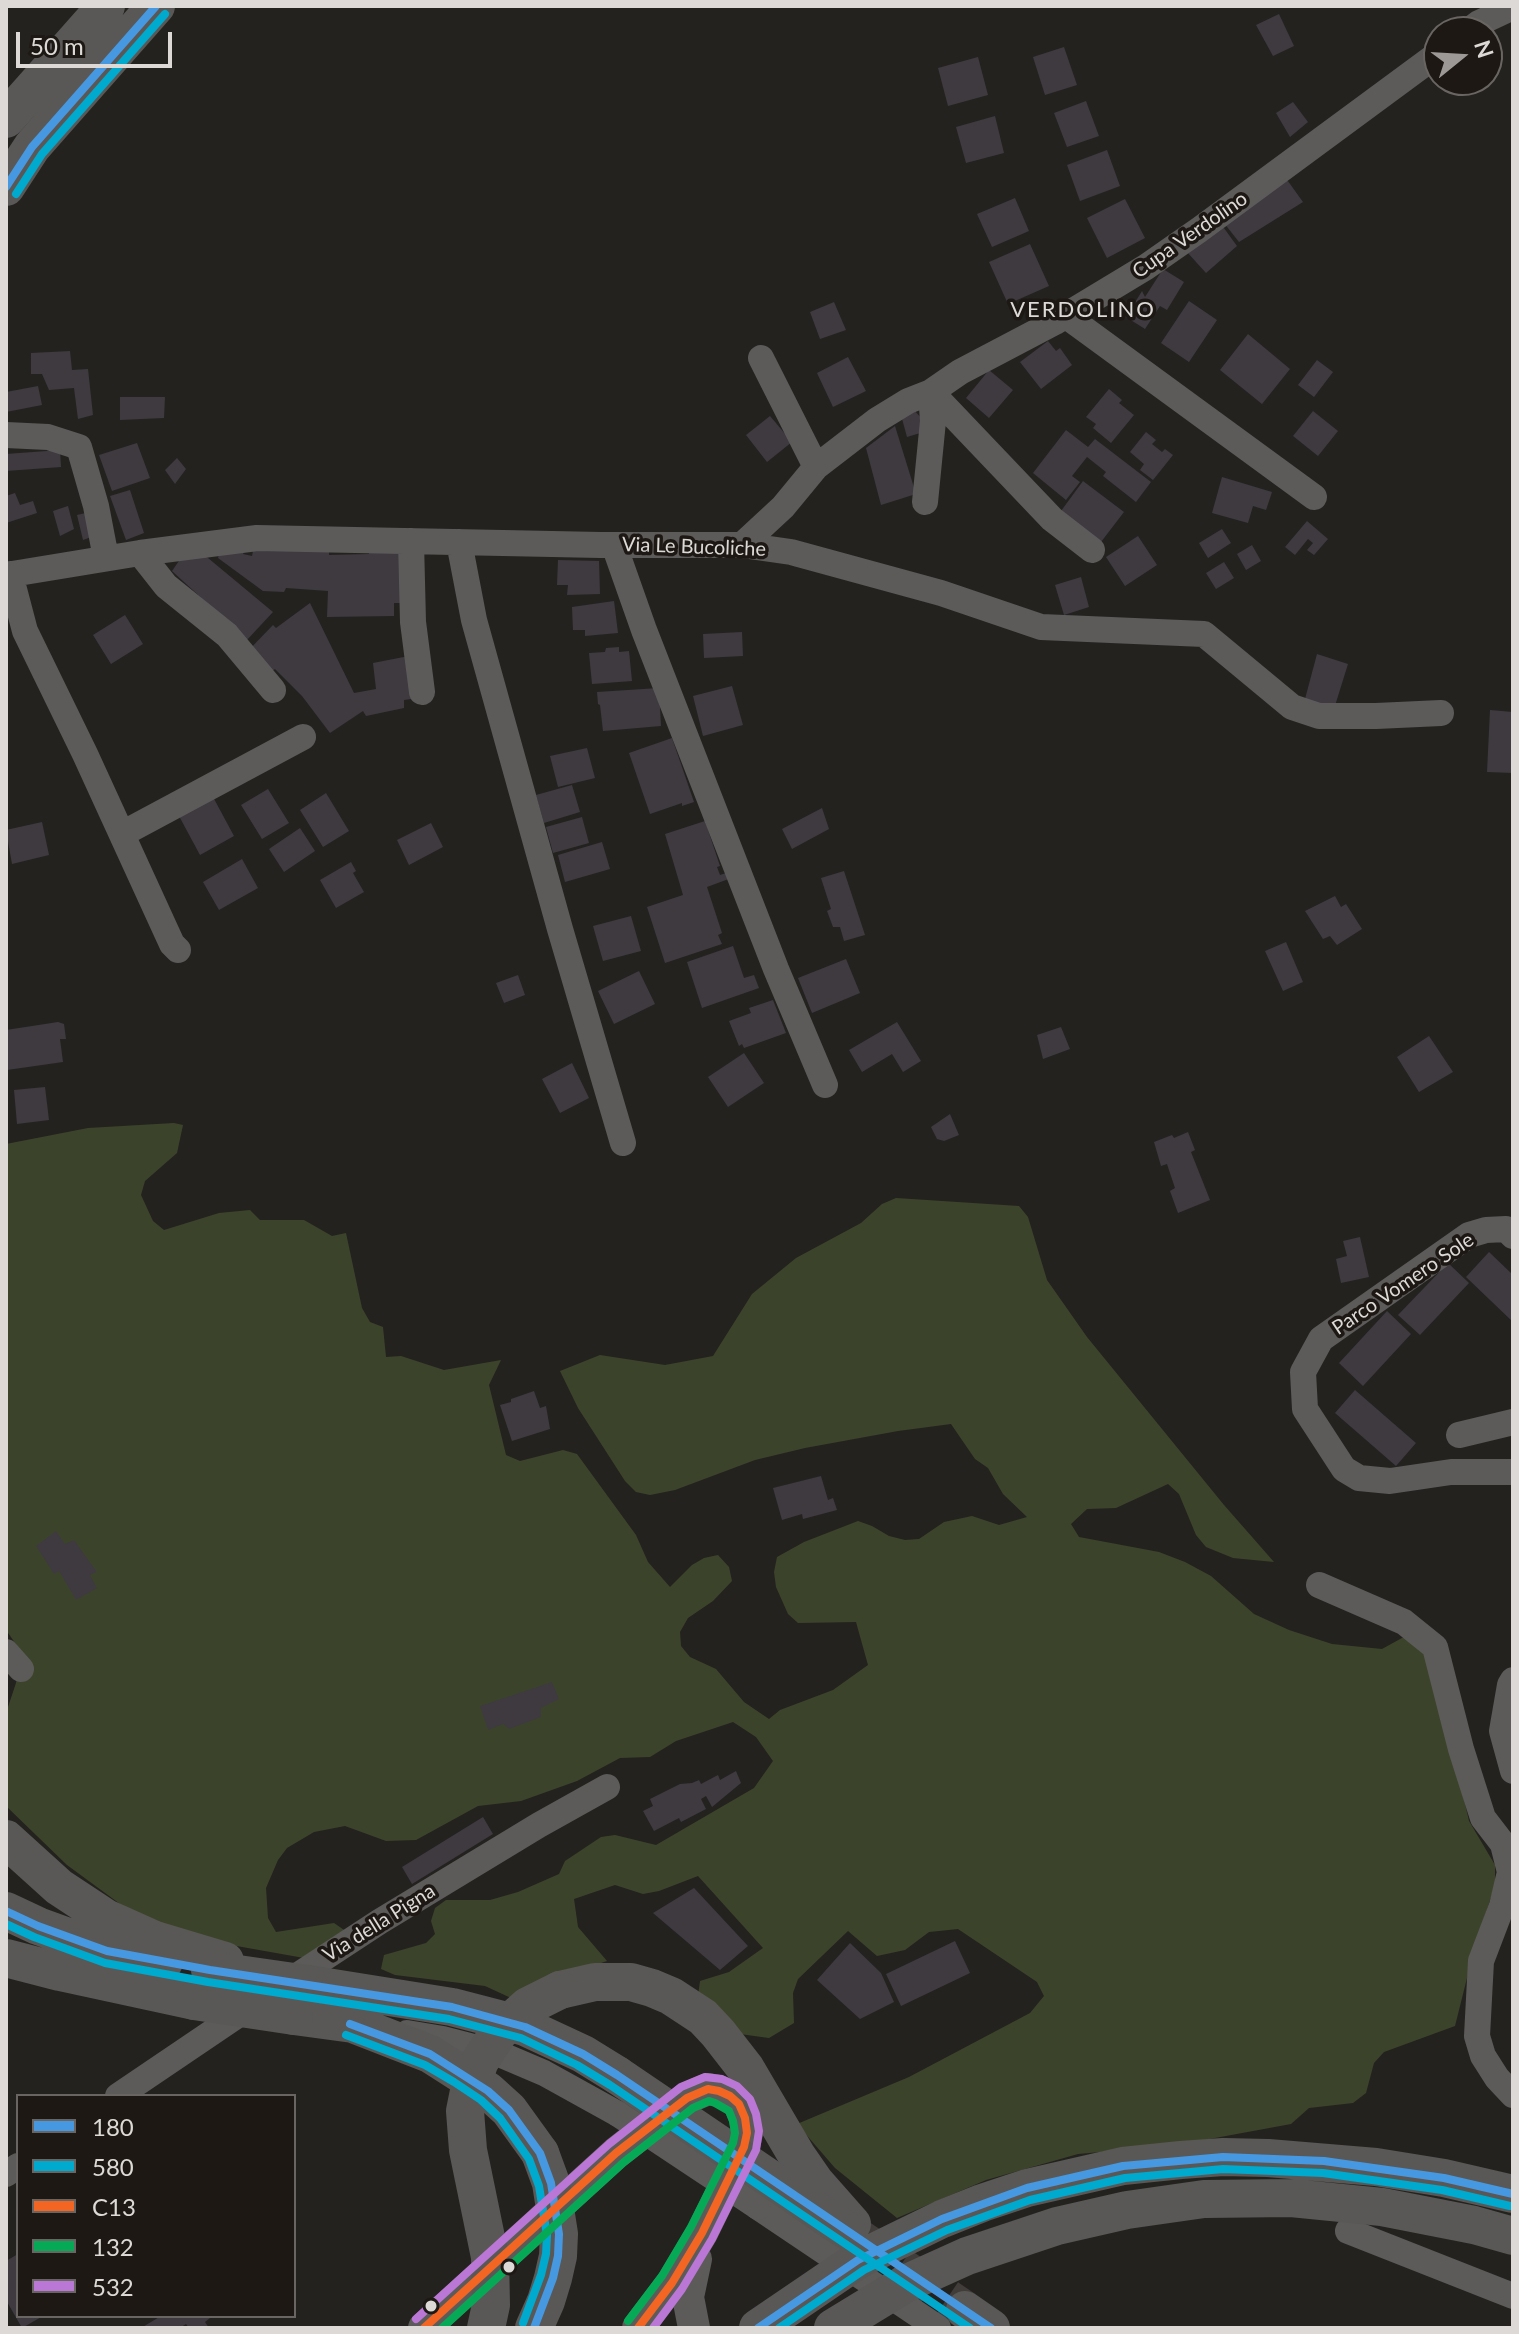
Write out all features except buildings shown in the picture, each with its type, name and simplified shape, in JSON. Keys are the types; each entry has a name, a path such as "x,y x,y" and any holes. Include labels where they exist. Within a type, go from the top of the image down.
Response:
{"highway":[{"path":"6,119 106,6"},
{"path":"6,187 32,147 156,6"},
{"path":"6,1839 59,1887 106,1918 155,1940 205,1983"},
{"path":"6,1911 107,1951 205,1983 324,2003 430,2054 488,2091 509,2110 540,2153 551,2183 559,2234 558,2256 546,2301 534,2328"},
{"path":"6,1958 205,1983 324,2003 452,2007 525,2027 583,2054 617,2075 852,2238"},
{"path":"486,2328 491,2305 490,2257 468,2150 465,2111 469,2091 480,2061 499,2032 528,2006 560,1990 595,1982 631,1982 652,1988 687,2005 703,2017 746,2069 797,2156 852,2238"},
{"path":"6,1985 113,1999 205,1983"},
{"path":"758,2328 817,2287 852,2238 942,2219 1027,2188 1123,2166 1223,2157 1268,2158 1350,2164 1444,2178 1513,2194"},
{"path":"1291,2198 1348,2231"},
{"path":"833,2328 905,2284 967,2256 1011,2240 1092,2218 1161,2204 1204,2199 1291,2198 1396,2209 1513,2236"}],"main road":[{"path":"424,2328 616,2153 687,2098 708,2089 719,2091 739,2104 747,2133 744,2147 702,2233 672,2283 638,2328"},
{"path":"694,2328 688,2297 702,2233"}],"street":[{"path":"1494,16 1513,7"},
{"name":"Cupa Verdolino","path":"742,545 783,507 816,467 877,420 1146,267 1423,65"},
{"path":"1065,315 1314,497"},
{"path":"761,358 816,467"},
{"path":"925,502 933,421 931,392"},
{"path":"931,392 1052,519 1092,550"},
{"path":"6,435 48,437 79,447 96,506 106,558"},
{"name":"Via Le Bucoliche","path":"8,575 106,558 257,538 742,545 791,552 941,593 1041,627 1204,634 1292,707 1319,716 1441,713"},
{"path":"411,541 413,622 422,692"},
{"path":"459,542 482,649 623,1143"},
{"path":"614,545 776,969 825,1085"},
{"path":"140,553 166,586 227,635 273,690"},
{"path":"8,575 25,631 172,944 178,950"},
{"path":"122,834 303,737"},
{"name":"Parco Vomero Sole","path":"1513,1236 1506,1229 1469,1235 1321,1339 1303,1372 1305,1409 1344,1469 1359,1478 1390,1481 1451,1472 1513,1472"},
{"path":"1459,1435 1513,1422"},
{"path":"1319,1585 1404,1622 1435,1647 1461,1749 1483,1818 1503,1844 1510,1872 1508,1906 1481,1961 1477,2036 1483,2056 1513,2095"},
{"path":"1513,1680 1502,1731 1513,1771"},
{"name":"Via della Pigna","path":"121,2094 379,1922 607,1787"},
{"path":"324,2003 497,2053 544,2073 618,2114 758,2207 965,2322"},
{"path":"1348,2231 1513,2296"}],"green space":[{"path":"183,1125 177,1153 145,1181 141,1195 153,1221 164,1230 219,1213 250,1210 260,1220 304,1220 332,1236 346,1233 362,1308 370,1322 383,1327 386,1357 401,1356 444,1370 501,1360 489,1385 506,1455 520,1461 563,1450 577,1454 636,1535 648,1562 670,1587 692,1565 704,1558 718,1555 729,1567 732,1581 713,1601 688,1618 680,1632 681,1646 690,1657 716,1669 744,1702 769,1719 780,1710 833,1690 868,1665 856,1622 798,1623 788,1614 776,1587 774,1572 777,1557 804,1542 858,1521 905,1540 919,1539 944,1522 972,1516 999,1525 1027,1517 1003,1494 988,1468 975,1459 951,1424 805,1448 755,1460 675,1490 650,1495 636,1492 625,1481 578,1408 560,1371 600,1355 665,1365 713,1356 752,1294 796,1258 861,1223 882,1204 896,1198 1019,1206 1028,1217 1047,1280 1087,1337 1274,1562 1233,1558 1206,1547 1196,1535 1179,1494 1168,1484 1116,1508 1087,1509 1071,1524 1079,1537 1159,1552 1185,1562 1211,1576 1254,1614 1289,1630 1332,1644 1382,1649 1411,1633 1430,1652 1469,1821 1495,1865 1495,1885 1475,1946 1455,2026 1384,2052 1374,2063 1366,2093 1353,2103 1309,2108 1291,2124 1177,2145 1078,2154 986,2180 897,2218 835,2168 797,2124 909,2077 1030,2013 1044,1996 1037,1982 958,1929 929,1932 905,1950 877,1956 848,1931 798,1979 793,1993 794,2023 769,2038 740,2034 698,1996 700,1981 729,1972 763,1948 698,1876 643,1894 615,1885 574,1899 578,1927 607,1961 556,1978 511,1998 485,1986 395,1975 381,1969 384,1955 426,1943 435,1934 431,1921 435,1908 446,1900 490,1900 518,1892 559,1874 565,1861 601,1837 615,1835 656,1845 754,1788 773,1761 756,1737 733,1722 676,1741 650,1757 620,1758 577,1781 521,1801 478,1806 416,1840 386,1841 345,1826 314,1832 287,1848 266,1888 268,1918 276,1932 334,1923 347,1932 304,1958 203,1940 131,1912 67,1865 6,1806 6,1713 16,1683 20,1650 6,1630 6,1144 88,1128"}],"tunnel":[{"path":"853,2234 965,2310"}],"transit line":[{"name":"180","path":"6,187 32,147 156,6"},
{"name":"580","path":"16,194 42,154 165,14"},
{"name":"180","path":"6,1911 107,1951 452,2007 525,2027 583,2054 617,2075 991,2328"},
{"name":"580","path":"6,1924 105,1963 449,2019 521,2038 610,2085 970,2328"},
{"name":"180","path":"350,2024 430,2054 488,2091 509,2110 540,2153 551,2183 559,2234 553,2278 534,2328"},
{"name":"580","path":"346,2035 425,2065 481,2100 500,2118 529,2159 539,2186 547,2235 541,2275 523,2323"},
{"name":"532","path":"416,2319 609,2144 681,2087 705,2077 722,2079 737,2086 750,2099 759,2131 756,2150 712,2239 682,2289 653,2328"},
{"name":"C13","path":"424,2328 616,2153 687,2098 708,2089 719,2091 739,2104 747,2133 744,2147 702,2233 672,2283 638,2328"},
{"name":"132","path":"442,2328 624,2162 693,2108 709,2101 715,2103 729,2111 735,2133 733,2143 691,2227 662,2276 628,2321"},
{"name":"180","path":"758,2328 858,2260 942,2219 1027,2188 1123,2166 1223,2157 1324,2161 1444,2178 1513,2194"},
{"name":"580","path":"779,2328 864,2270 947,2230 1030,2200 1125,2178 1223,2169 1323,2173 1442,2190 1510,2206"}],"district":[{"name":"VERDOLINO","path":"1083,310"}]}
